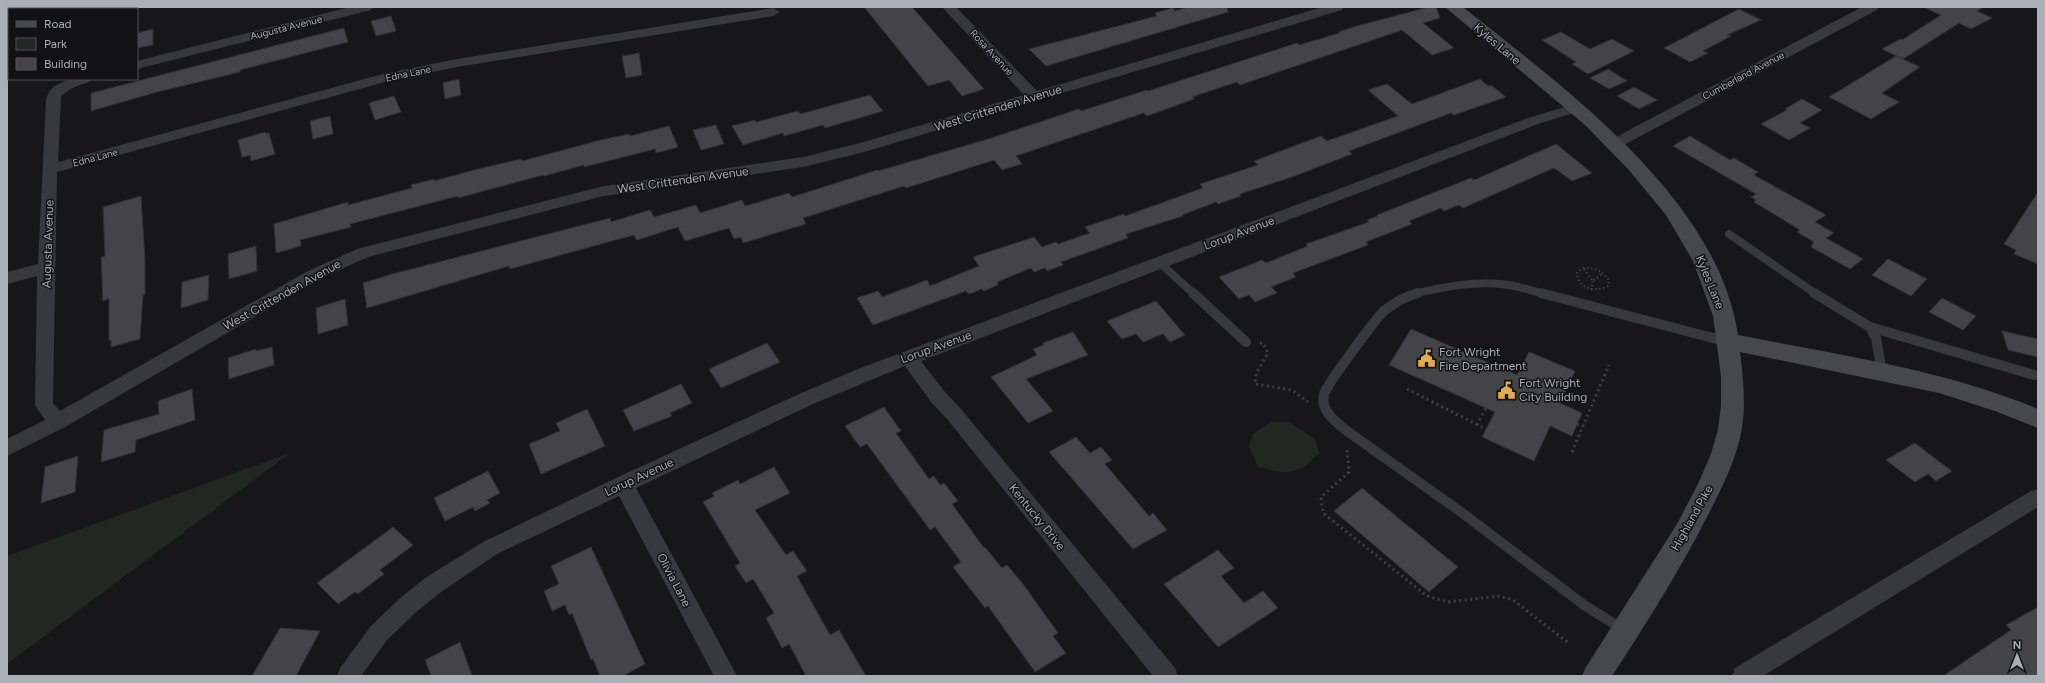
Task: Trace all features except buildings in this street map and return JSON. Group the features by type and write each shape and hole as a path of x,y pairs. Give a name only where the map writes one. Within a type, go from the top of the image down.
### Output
{"main road":[{"name":"Kyles Lane","path":"1453,7 1575,108 1615,144 1663,196 1687,233 1713,282 1730,342"},
{"path":"1730,342 1882,372 1976,394 2038,419"},
{"name":"Highland Pike","path":"1596,676 1626,632 1698,510 1718,470 1729,434 1732,410 1730,342"}],"street":[{"name":"Augusta Avenue","path":"138,65 366,7"},
{"name":"Rosa Avenue","path":"949,7 1034,97"},
{"name":"West Crittenden Avenue","path":"7,448 58,422 314,275 363,253 628,186 744,172 803,162 864,147 1337,7"},
{"name":"Cumberland Avenue","path":"1615,144 1872,7"},
{"name":"Edna Lane","path":"51,169 383,78 457,63 773,12"},
{"name":"Augusta Avenue","path":"58,422 44,405 46,268 54,96 64,87 82,80"},
{"name":"Lorup Avenue","path":"348,676 379,633 407,606 433,585 490,548 806,399 908,357 1536,120 1575,108"},
{"path":"7,278 46,268"},
{"name":"Kentucky Drive","path":"908,357 938,397 954,414 1167,676"},
{"name":"Olivia Lane","path":"623,484 726,676"},
{"path":"1743,676 2038,497"}],"lane":[{"path":"1729,234 1807,289 1870,327 2034,375"},
{"path":"1160,263 1246,342"},
{"path":"1626,632 1584,605 1461,512 1347,432 1332,419 1326,410 1324,395 1331,381 1384,310 1410,296 1452,285 1486,283 1510,285 1730,342"},
{"path":"1870,327 1876,338 1882,372"}],"path":[{"path":"1583,268 1592,281 1603,273"},
{"path":"1583,268 1594,269 1603,273 1609,280 1608,286 1601,290 1591,289 1578,280 1577,273 1583,268"},
{"path":"1246,342 1263,344 1268,353 1256,374 1255,384 1292,390 1332,419 1347,444 1349,472 1321,497 1323,513 1427,596 1448,602 1499,596 1513,600 1570,644"},
{"path":"1572,452 1609,365"},
{"path":"1407,389 1486,430"},
{"path":"1477,425 1486,408"},
{"path":"1577,424 1583,426"}],"green space":[{"path":"1271,422 1289,422 1315,439 1319,453 1304,466 1292,472 1258,467 1249,446 1253,434"},
{"path":"290,453 7,664 7,556"}],"place":[{"name":"Fort Wright Fire Department","path":"1426,359"},
{"name":"Fort Wright City Building","path":"1506,390"}]}
